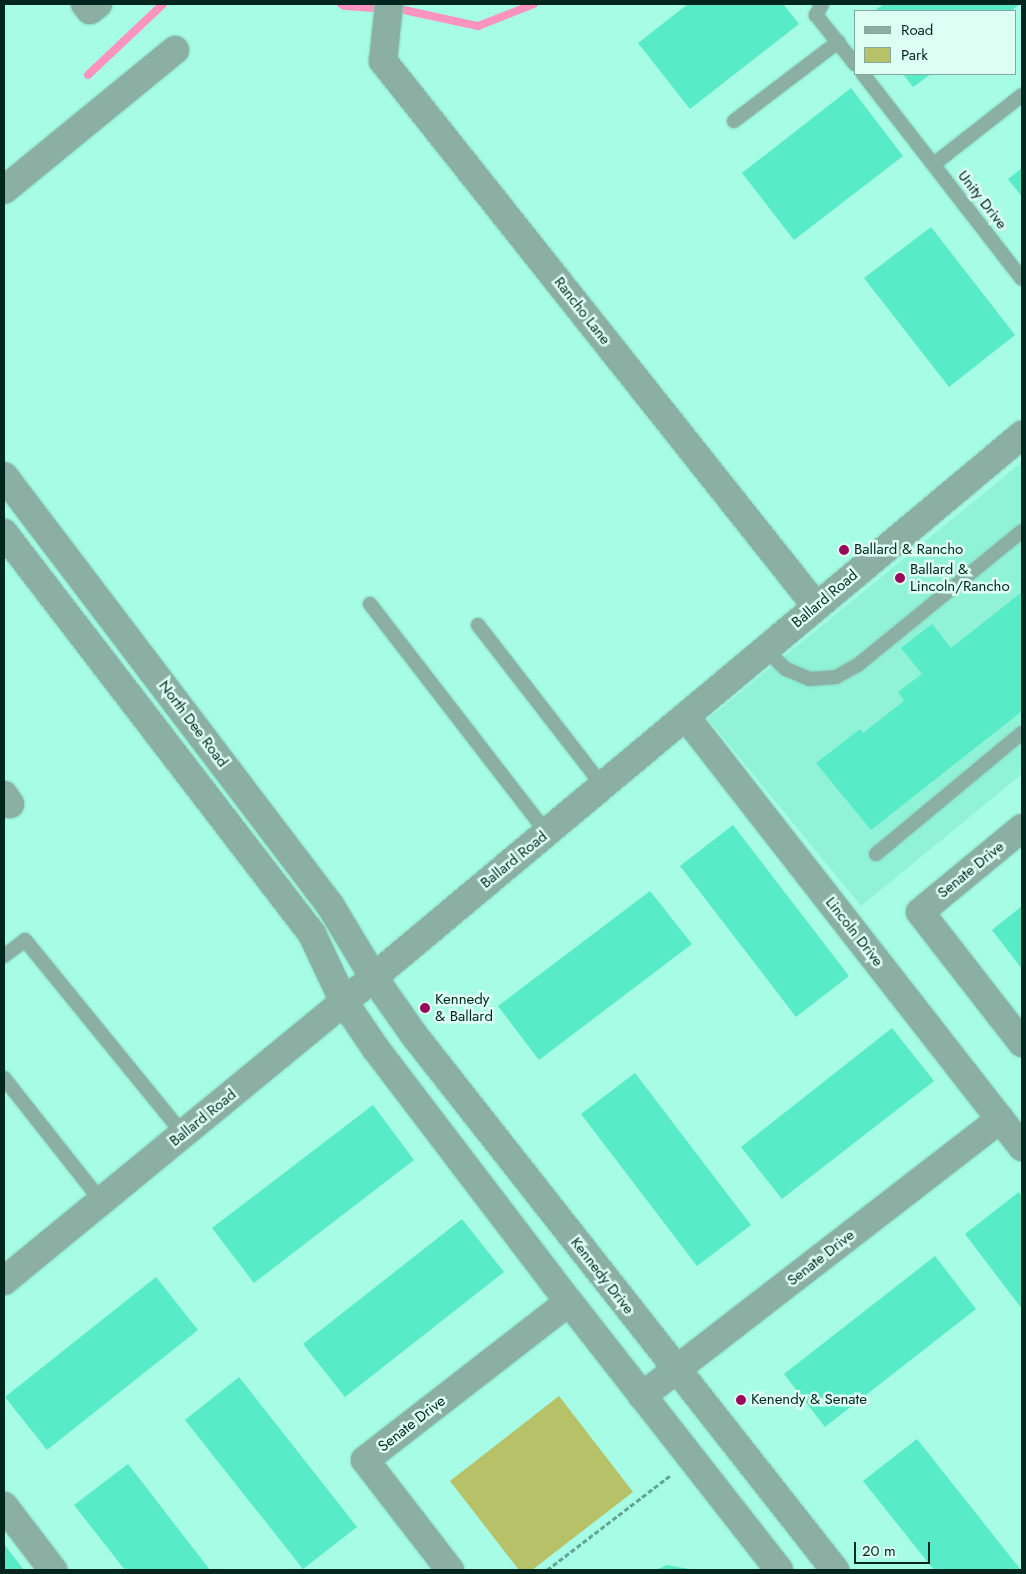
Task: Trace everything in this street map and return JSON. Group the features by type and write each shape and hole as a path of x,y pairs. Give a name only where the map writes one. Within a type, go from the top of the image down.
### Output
{"street":[{"path":"85,4 90,10 98,4"},
{"name":"Rancho Lane","path":"388,12 383,60 816,606"},
{"path":"4,190 175,50"},
{"name":"Ballard Road","path":"4,1281 374,978 816,606 1019,444"},
{"name":"North Dee Road","path":"4,476 330,905 374,978"},
{"path":"4,533 312,934 344,1002 376,1049 569,1302 779,1570"},
{"name":"Lincoln Drive","path":"686,717 1022,1147"},
{"name":"Senate Drive","path":"1022,828 920,912 1022,1043"},
{"name":"Kennedy Drive","path":"374,978 414,1035 835,1570"},
{"name":"Senate Drive","path":"642,1396 1000,1119"},
{"name":"Senate Drive","path":"450,1570 365,1460 569,1302"},
{"path":"4,1506 53,1570"}],"lane":[{"path":"822,4 816,15 854,63"},
{"path":"734,121 838,42"},
{"name":"Unity Drive","path":"864,75 1022,279"},
{"path":"934,164 1022,96"},
{"path":"765,649 786,669 809,679 836,677 859,664 1022,531"},
{"path":"370,604 547,833"},
{"path":"478,626 603,786"},
{"path":"876,854 1022,733"},
{"path":"4,956 25,940 184,1134"},
{"path":"4,1078 102,1201"}],"path":[{"path":"547,1570 691,1459"}],"shaded area":[{"path":"1022,462 1022,774 861,906 708,719"}],"green space":[{"path":"559,1396 633,1492 532,1570 519,1570 450,1481"}],"building":[{"path":"688,4 783,4 799,24 690,109 638,43"},
{"path":"884,4 1020,4 1012,10 875,10"},
{"path":"904,75 930,75 913,87"},
{"path":"851,88 903,156 794,240 742,173"},
{"path":"1022,168 1022,197 1008,179"},
{"path":"931,227 1015,335 949,387 864,278"},
{"path":"1022,592 1022,711 871,830 816,763 860,729 863,733 904,701 898,692 922,674 901,648 932,624 951,648"},
{"path":"733,825 849,976 796,1017 680,866"},
{"path":"650,891 692,944 539,1060 498,1006"},
{"path":"1022,906 1022,969 992,930"},
{"path":"892,1028 934,1081 782,1199 741,1147"},
{"path":"635,1073 751,1225 697,1266 581,1114"},
{"path":"373,1105 414,1160 254,1283 212,1228"},
{"path":"1019,1192 1022,1197 1022,1309 965,1234"},
{"path":"462,1219 504,1272 345,1397 303,1344"},
{"path":"935,1256 976,1309 825,1427 784,1374"},
{"path":"156,1277 198,1330 47,1450 5,1397"},
{"path":"239,1377 357,1527 303,1569 185,1420"},
{"path":"917,1439 1021,1570 934,1570 863,1481"},
{"path":"128,1464 210,1570 125,1570 74,1505"},
{"path":"4,1544 24,1570 4,1570"},
{"path":"667,1565 689,1569 689,1570 656,1570"}],"waterway":[{"path":"88,75 163,4"},
{"path":"341,4 345,6 404,10 478,26 534,4"}],"place":[{"name":"Ballard & Rancho","path":"844,550"},
{"name":"Ballard & Lincoln/Rancho","path":"900,578"},
{"name":"Kennedy & Ballard","path":"425,1008"},
{"name":"Kenendy & Senate","path":"741,1400"}]}
